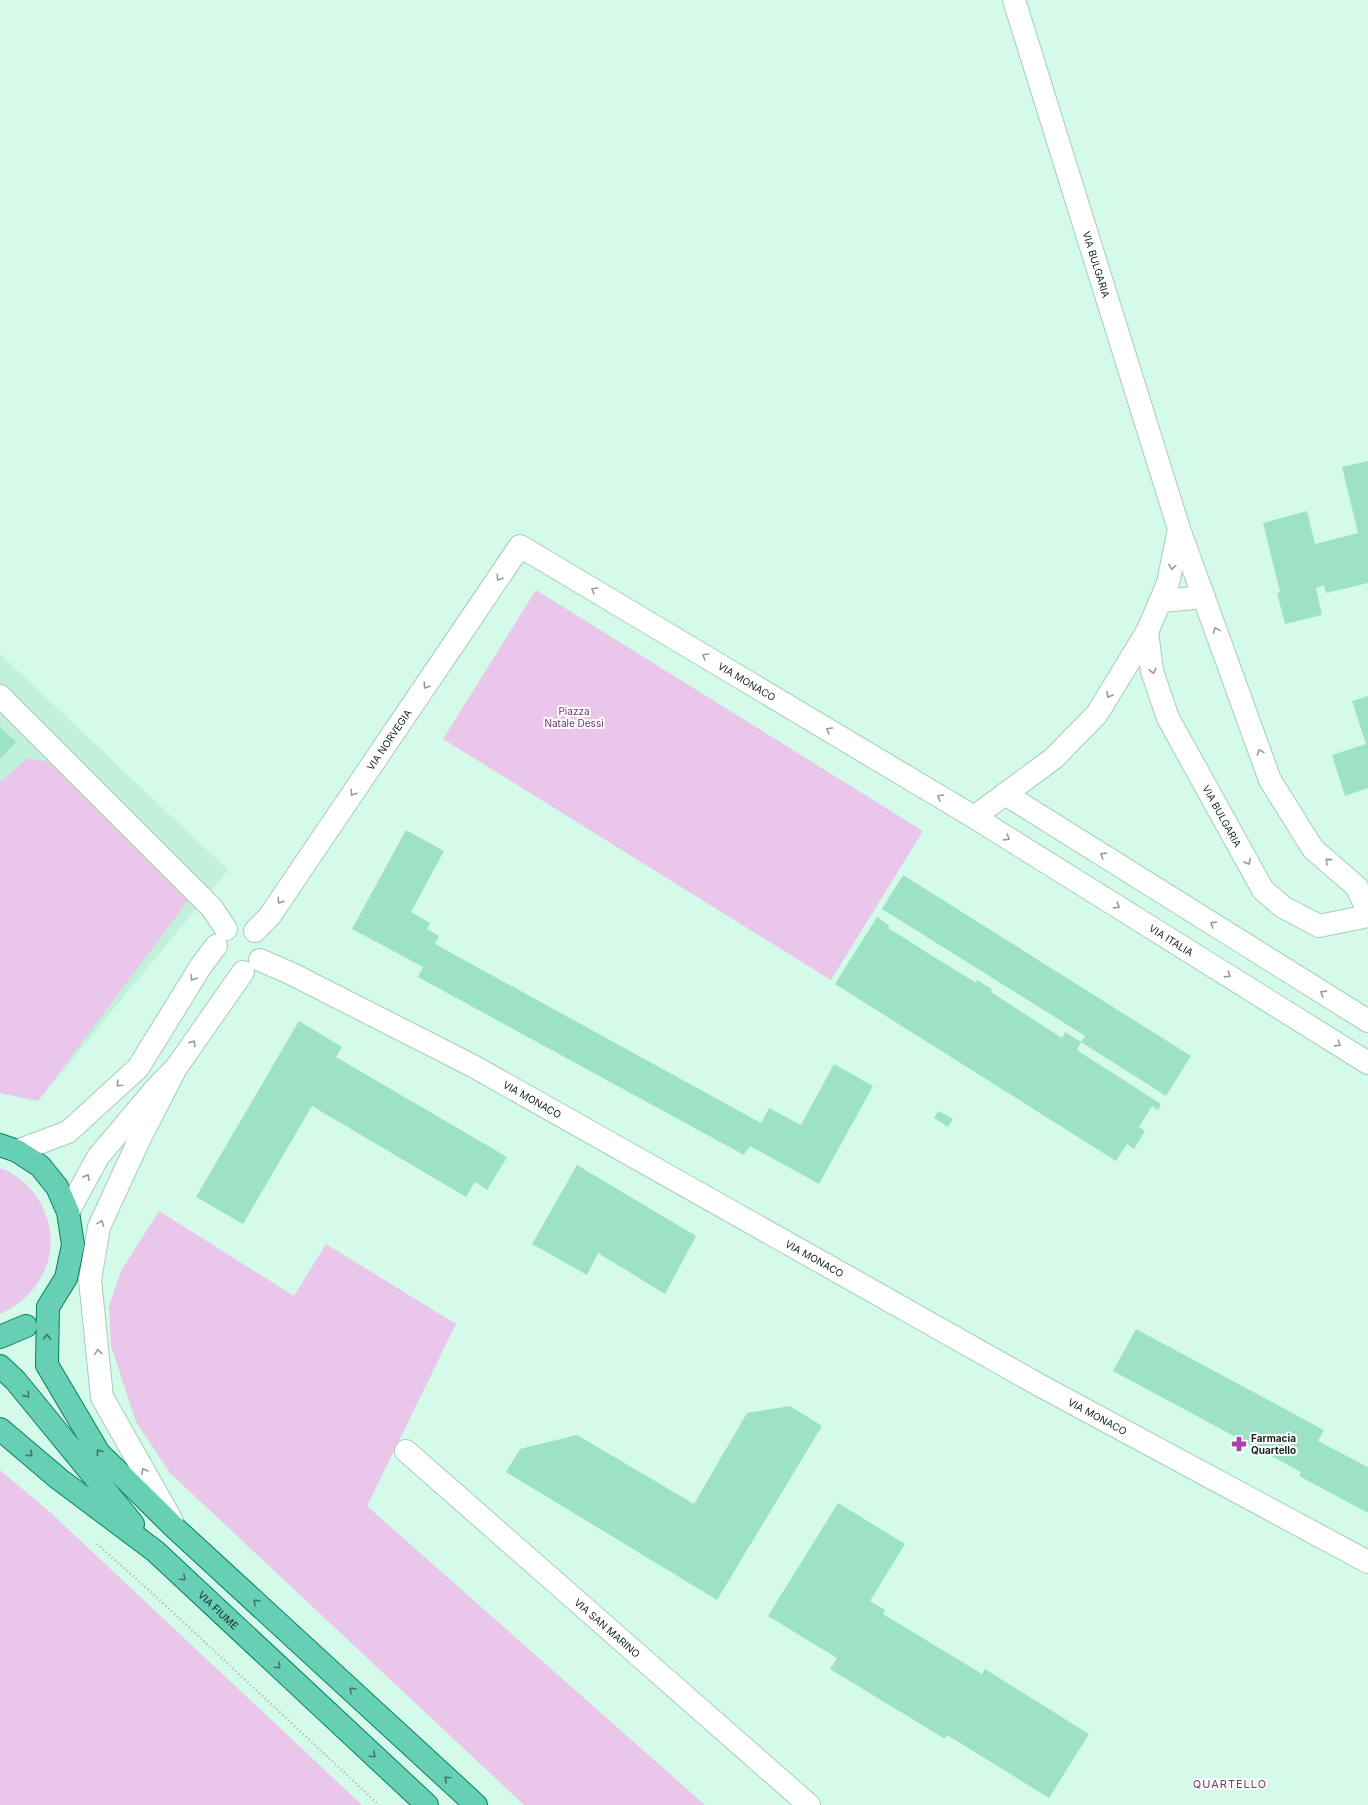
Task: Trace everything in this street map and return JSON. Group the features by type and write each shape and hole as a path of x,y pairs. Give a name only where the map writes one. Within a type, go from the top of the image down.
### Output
{"main road":[{"path":"9,1148 40,1166 57,1187 68,1212 73,1245 66,1278 48,1307 47,1365 99,1453 176,1529 476,1805"},
{"path":"0,1338 26,1326"},
{"path":"0,1366 15,1380 155,1551"},
{"name":"VIA FIUME","path":"0,1429 59,1479 155,1551 426,1805"}],"street":[{"name":"VIA BULGARIA","path":"1014,0 1179,529 1270,780 1313,849 1357,887 1368,912"},
{"name":"VIA BULGARIA","path":"974,817 1054,758 1097,714 1147,632 1161,601 1168,583 1179,529"},
{"name":"VIA MONACO","path":"520,546 974,817"},
{"name":"VIA NORVEGIA","path":"255,931 269,917 520,546"},
{"path":"1161,601 1204,597"},
{"name":"VIA BULGARIA","path":"1147,632 1152,671 1168,718 1264,890 1283,908 1319,926 1368,916"},
{"path":"0,696 212,908 221,938 217,957 223,965 232,971 251,966"},
{"path":"1005,794 1368,1021"},
{"name":"VIA ITALIA","path":"974,817 1368,1063"},
{"path":"9,1148 68,1132 138,1068 200,966 221,938 236,925 246,926 255,931 261,940 263,950 176,1068 157,1087 98,1157 68,1212"},
{"name":"VIA MONACO","path":"251,966 292,974 473,1066 1042,1386 1368,1562"},
{"path":"176,1068 140,1138 99,1227 90,1280 102,1397 176,1529"},
{"path":"26,1326 48,1307"},
{"name":"VIA SAN MARINO","path":"406,1450 809,1805"}],"path":[{"path":"93,1541 163,1603 379,1805"}],"shaded area":[{"path":"0,654 228,870 38,1101 0,1093"}],"green space":[{"name":"Piazza Natale Dessì","path":"536,590 923,831 831,980 443,739"},
{"path":"28,758 51,762 189,899 38,1101 0,1093 0,782"},
{"path":"0,1168 10,1172 27,1185 34,1193 44,1210 50,1227 51,1245 48,1262 41,1278 31,1292 17,1304 0,1314"},
{"path":"159,1211 294,1296 326,1244 456,1324 367,1506 705,1805 524,1805 170,1473 136,1422 111,1346 109,1306 121,1271"},
{"path":"0,1470 52,1514 362,1805 0,1805"}],"building":[{"path":"1368,461 1368,583 1326,593 1324,585 1316,588 1322,615 1285,624 1277,593 1280,592 1263,523 1307,511 1315,544 1358,533 1342,467"},
{"path":"1368,696 1368,788 1345,796 1332,755 1366,744 1352,701"},
{"path":"0,727 16,742 0,759"},
{"path":"406,830 444,851 411,912 430,923 427,929 439,936 435,944 761,1123 769,1108 801,1125 834,1064 873,1086 819,1184 750,1146 744,1155 418,977 423,967 352,929"},
{"path":"903,875 1191,1056 1166,1096 1081,1042 1085,1036 882,909"},
{"path":"877,917 890,926 888,928 976,983 977,980 992,989 991,992 1062,1038 1065,1032 1081,1042 1077,1050 1161,1104 1158,1110 1152,1106 1139,1127 1145,1131 1134,1149 1127,1144 1116,1161 835,984"},
{"path":"299,1021 342,1047 336,1057 507,1157 487,1190 475,1182 466,1197 312,1106 243,1224 196,1197"},
{"path":"938,1111 953,1119 948,1127 934,1118"},
{"path":"577,1165 696,1236 665,1294 598,1253 587,1275 532,1244"},
{"path":"1136,1329 1324,1430 1318,1441 1368,1467 1368,1513 1299,1476 1301,1472 1113,1371"},
{"path":"790,1406 822,1426 717,1600 506,1472 520,1449 577,1435 694,1504 747,1413"},
{"path":"838,1503 905,1544 870,1601 885,1610 883,1614 982,1674 985,1669 1089,1734 1049,1798 947,1735 945,1739 830,1669 837,1658 768,1616"}],"place":[{"name":"Farmacia Quartello","path":"1239,1444"}],"district":[{"name":"QUARTELLO","path":"1230,1784"}]}
